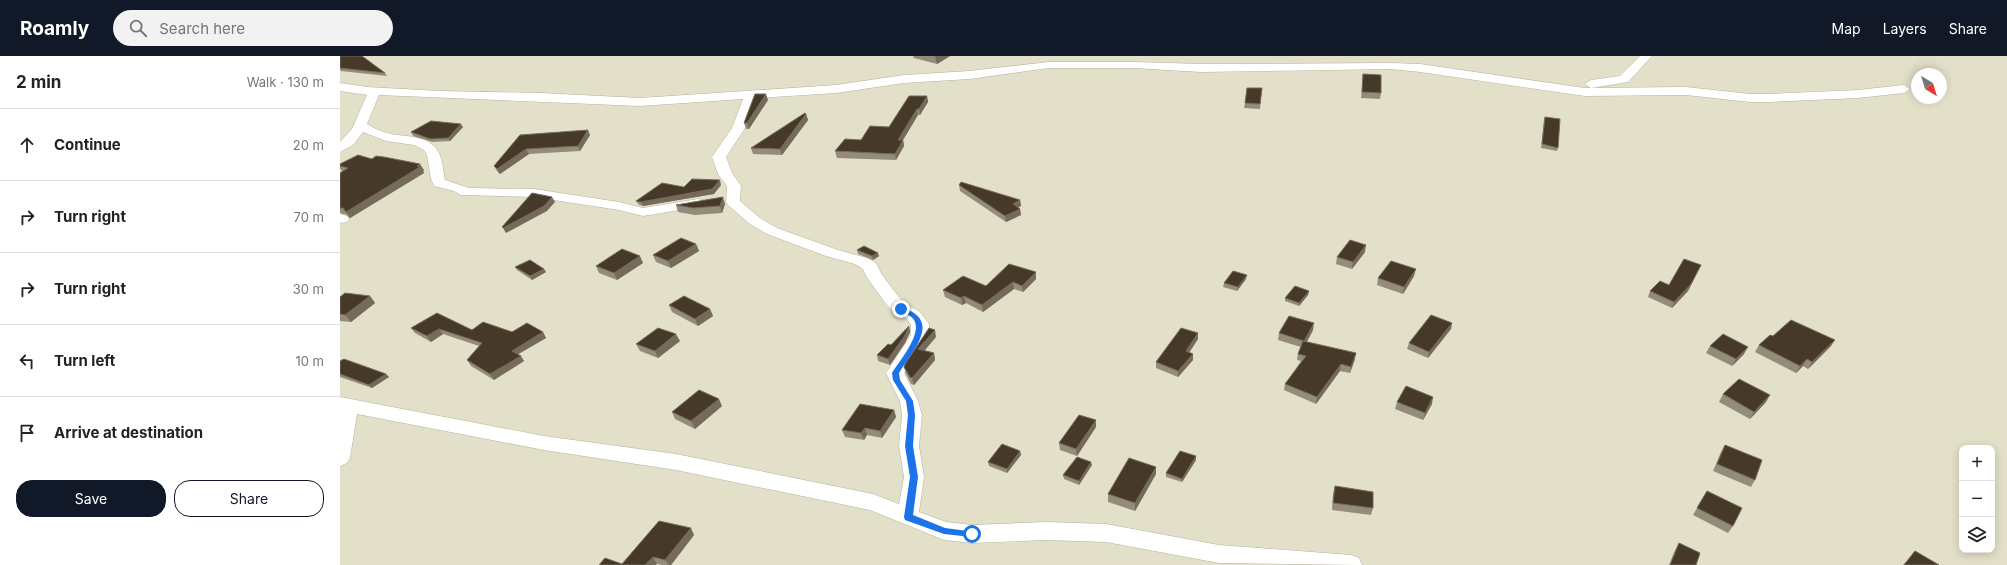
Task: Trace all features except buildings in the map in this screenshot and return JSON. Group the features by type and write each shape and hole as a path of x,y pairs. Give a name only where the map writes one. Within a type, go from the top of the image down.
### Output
{"street":[{"path":"1541,87 1549,85 1601,84 1624,79 1646,56"},
{"path":"340,87 440,95 549,97 640,102 851,87 904,79 970,75 1049,65 1133,65 1201,68 1391,66 1420,68 1541,87 1608,94 1686,91 1756,98 1830,96 1904,89"},
{"path":"340,148 348,143 363,122 367,104 375,91"},
{"path":"722,198 734,186 725,174 719,157 735,136 748,111 750,95"},
{"path":"360,126 378,135 413,141 424,145 433,153 439,183 460,188 466,192 534,193 619,206 643,212 722,198 733,202 755,221 772,231 832,253 861,261 870,266 874,276 892,300 901,309 913,314 920,324 920,335 895,373 896,380 910,401 912,415 909,446 914,477 908,517"},
{"path":"340,458 344,404 544,443 676,462 873,502 944,531 972,534 1046,531 1106,532 1219,554 1351,565"}],"route":[{"path":"901,309 913,314 920,324 920,335 895,373 896,380 910,401 912,415 909,446 914,477 908,517 944,531 972,534"}]}
